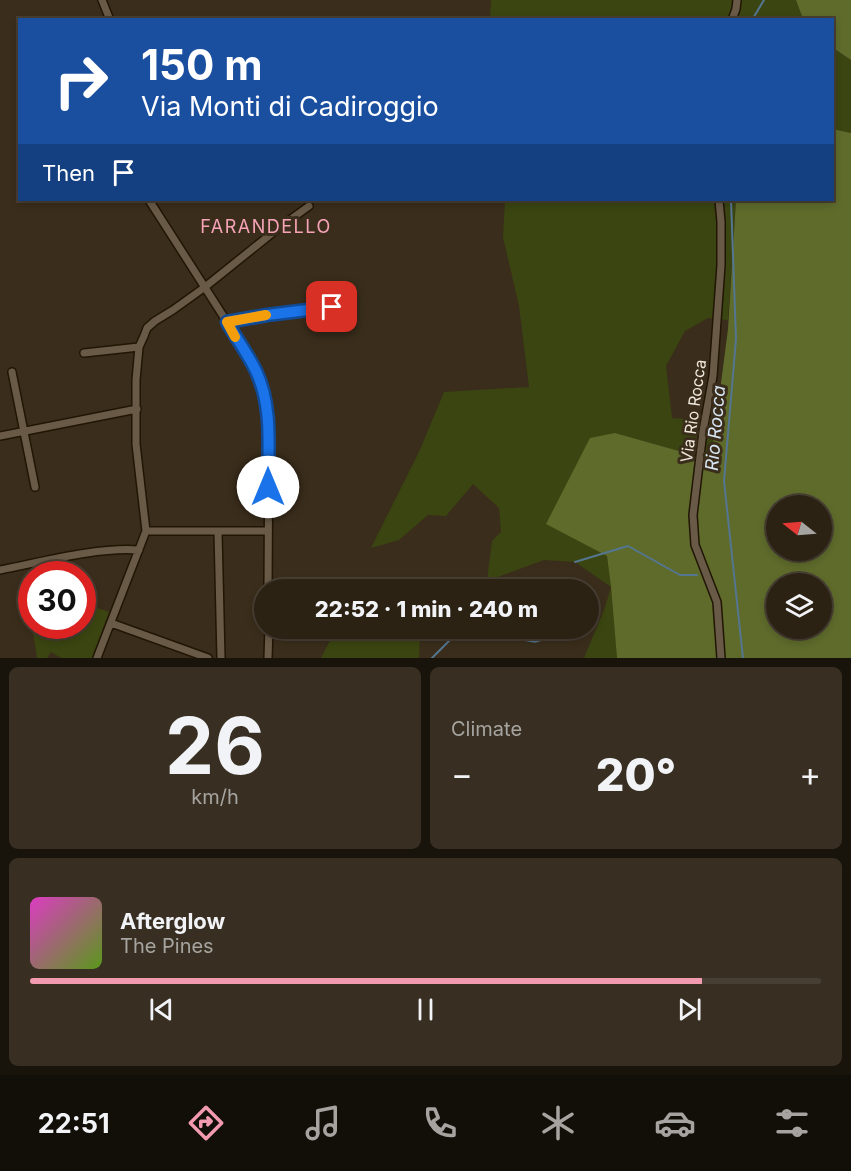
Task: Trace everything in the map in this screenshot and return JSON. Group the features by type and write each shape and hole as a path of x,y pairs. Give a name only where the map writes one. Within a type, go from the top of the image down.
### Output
{"street":[{"path":"102,0 109,18"},
{"path":"732,18 737,0"},
{"path":"150,201 256,372 266,402 268,579"},
{"name":"Via Rio Rocca","path":"719,201 721,265 713,376 703,431 693,515 695,546 717,602 721,658"},
{"path":"97,658 146,531 137,452 136,380 139,346 147,328 205,287 309,206"},
{"path":"227,322 332,307"},
{"path":"84,353 139,346"},
{"path":"12,372 35,488"},
{"path":"0,436 137,410"},
{"path":"146,531 268,531"},
{"path":"218,532 221,658"},
{"path":"0,570 87,553 124,549 139,550"},
{"path":"111,623 208,658"},
{"path":"268,658 269,639"}],"green space":[{"path":"491,0 796,0 803,18 490,18"},
{"path":"796,0 851,0 851,60 834,49 834,18 803,18"},
{"path":"834,49 851,60 851,133 834,129"},
{"path":"834,129 851,133 851,658 617,658 607,556 546,524 590,438 615,433 711,460 728,329 736,201 834,201"},
{"path":"505,201 736,201 728,320 708,318 685,331 666,366 672,418 716,421 711,460 615,433 547,524 607,556 611,587 575,562 544,560 487,579 492,541 501,532 499,508 473,484 446,516 428,515 399,540 371,548 419,452 444,392 529,387 519,306 503,237"},
{"path":"611,587 617,658 584,658 592,639 599,639 599,622"},
{"path":"96,608 109,612 92,658 61,658 51,652 47,658 37,658 34,639 96,639"},
{"path":"331,639 420,639 419,658 321,658"}],"water":[{"path":"518,639 546,639 535,642"}],"waterway":[{"name":"Rio Rocca","path":"753,18 764,0"},
{"name":"Rio Rocca","path":"731,201 736,339 724,481 743,658"},
{"path":"575,562 628,546 680,575 697,575"},
{"path":"432,658 451,639"}],"slow traffic":[{"path":"235,337 227,322 266,315"}],"district":[{"name":"FARANDELLO","path":"266,226"}],"route":[{"path":"268,487 266,402 256,372 227,322 332,307"}]}
